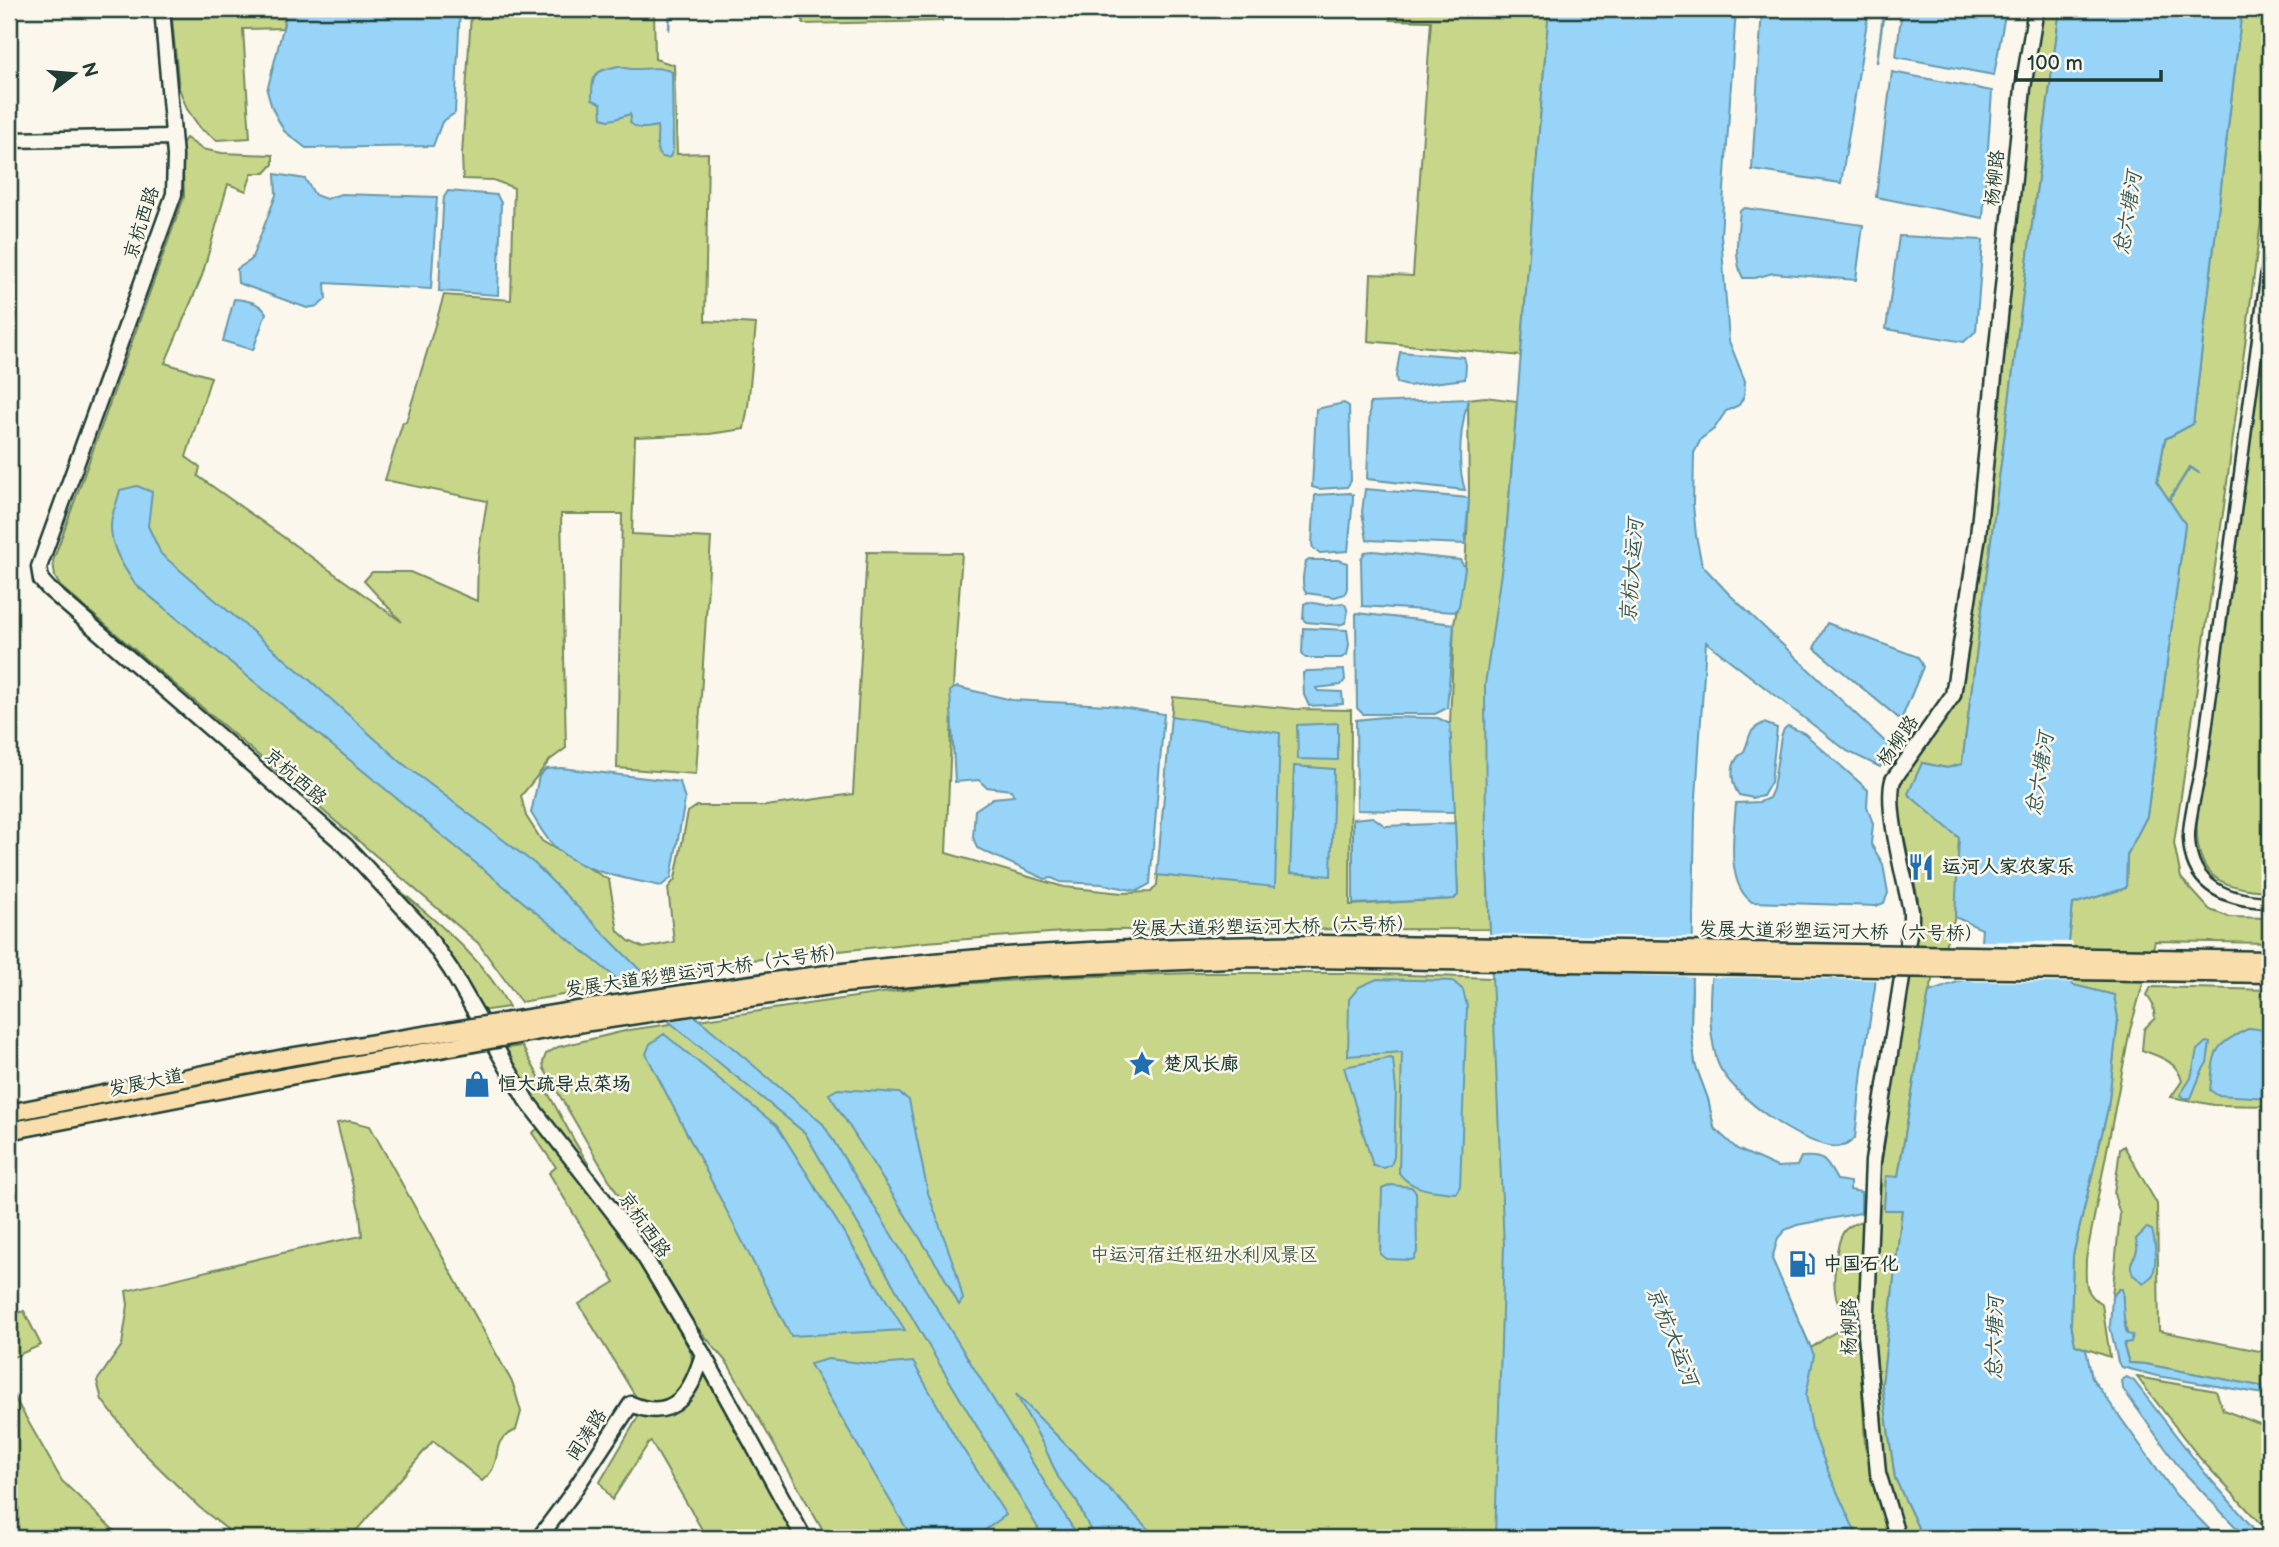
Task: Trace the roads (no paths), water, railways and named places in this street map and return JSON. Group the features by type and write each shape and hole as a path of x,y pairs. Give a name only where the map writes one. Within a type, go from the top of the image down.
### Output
{"main road":[{"name":"发展大道彩塑运河大桥（六号桥）","path":"284,1058 612,1006 877,968 1007,955 1178,946 1349,945 2270,960"},
{"name":"发展大道彩塑运河大桥（六号桥）","path":"290,1076 590,1022 843,984 1009,969 1105,964 1253,958 2270,975"},
{"name":"发展大道","path":"9,1113 284,1058"},
{"name":"发展大道","path":"9,1131 290,1076"}],"street":[{"name":"京杭西路","path":"162,9 176,177 174,194 39,567 41,580 346,846 422,928 452,970 526,1100 624,1226 702,1354 804,1538"},
{"name":"杨柳路","path":"1898,1538 1878,1473 1866,1335 1873,1161 1911,920 1892,814 1891,788 1893,780 1953,695 1978,536 2023,88 2036,9"},
{"path":"9,140 173,137"},
{"path":"2270,248 2201,768 2188,837 2194,862 2213,888 2235,898 2270,902"},
{"name":"闻涛路","path":"540,1538 631,1404 646,1410 675,1404 689,1391 696,1378 702,1354"}],"water":[{"path":"285,9 460,9 455,113 442,122 433,146 306,148 284,131 267,91 285,20"},
{"name":"京杭大运河","path":"1549,9 1736,9 1721,235 1729,341 1745,381 1744,396 1739,405 1726,411 1714,429 1701,439 1694,453 1693,504 1702,565 1729,594 1895,751 1880,767 1847,751 1706,642 1695,813 1691,1028 1695,1064 1708,1099 1714,1128 1737,1149 1777,1167 1797,1166 1801,1157 1820,1158 1827,1163 1837,1180 1850,1182 1850,1190 1861,1192 1861,1213 1797,1225 1785,1230 1778,1238 1772,1259 1814,1355 1806,1395 1812,1429 1858,1538 1495,1538 1504,1246 1486,841 1485,685 1506,537"},
{"path":"1762,9 1869,9 1841,183 1752,170"},
{"path":"1902,9 2006,9 1994,75 1896,57"},
{"name":"总六塘河","path":"2060,9 2242,9 2193,424 2165,439 2157,482 2185,524 2147,816 2127,855 2126,888 2073,904 2066,970 2073,985 2114,995 2118,1019 2108,1108 2073,1255 2071,1324 2075,1345 2086,1349 2092,1378 2176,1495 2218,1538 1923,1538 1895,1478 1882,1385 1902,1210 1884,1210 1886,1176 1898,1177 1929,992 1978,975 1982,929 1955,917 1959,838 1908,794 1922,763 1947,768 1962,764"},
{"path":"619,66 632,69 659,68 672,72 673,150 670,157 664,158 658,152 657,126 636,127 630,122 630,114 608,120 602,118 601,104 592,99 594,79 599,72"},
{"path":"1892,72 1992,91 1983,218 1876,197"},
{"path":"275,174 305,179 315,195 326,199 341,194 437,197 431,289 325,283 326,299 318,306 307,308 238,283 237,269 251,260 276,195"},
{"path":"448,191 497,195 501,203 498,295 439,291 443,208 444,197"},
{"path":"1745,208 1863,225 1856,280 1773,273 1743,278 1738,263 1737,245 1740,211"},
{"path":"1899,236 1983,240 1976,331 1964,342 1886,329"},
{"path":"234,299 256,304 266,313 253,350 223,341"},
{"path":"1400,352 1464,357 1465,379 1408,386 1397,383"},
{"path":"1468,399 1460,444 1465,490 1367,479 1370,403"},
{"path":"1344,403 1349,406 1351,481 1347,487 1312,487 1316,409"},
{"path":"137,486 152,492 148,526 161,554 313,683 402,763 535,864 637,967 823,1124 1079,1538 1044,1538 805,1133 135,584 117,553 111,526 120,490"},
{"path":"1365,489 1469,498 1465,544 1367,540 1362,512"},
{"path":"1350,493 1353,499 1348,551 1320,553 1312,544 1315,495"},
{"path":"1365,552 1460,560 1465,568 1459,606 1455,612 1362,606 1361,559"},
{"path":"1309,560 1339,560 1347,563 1345,594 1335,597 1306,593 1303,573"},
{"path":"1308,602 1324,605 1343,603 1347,612 1345,623 1339,625 1306,622 1303,619 1304,604"},
{"path":"1356,613 1454,624 1447,708 1435,714 1363,714 1357,708"},
{"path":"1827,623 1918,657 1923,667 1901,720 1814,648"},
{"path":"1303,628 1347,630 1347,655 1341,658 1306,658 1302,655"},
{"path":"1344,670 1345,680 1341,685 1316,688 1318,691 1342,692 1343,704 1309,706 1304,695 1303,673"},
{"path":"957,687 1012,700 1109,705 1164,714 1150,884 1137,891 1102,884 1045,879 977,848 973,837 975,810 993,798 1014,796 1011,790 986,787 979,780 955,782 950,691"},
{"path":"1171,716 1280,733 1275,887 1157,875"},
{"path":"1383,717 1438,718 1450,724 1455,812 1357,810 1356,720"},
{"path":"1338,723 1338,760 1298,759 1297,725"},
{"path":"1764,723 1777,728 1771,782 1763,796 1753,798 1739,795 1733,781 1733,766 1743,753 1752,731"},
{"path":"1788,726 1804,733 1868,790 1867,806 1873,824 1871,844 1883,864 1888,893 1884,903 1876,906 1752,902 1743,893 1738,883 1733,856 1736,803 1760,802 1769,798 1773,789 1781,737"},
{"path":"1294,766 1334,769 1331,876 1290,873"},
{"path":"561,768 680,782 685,800 671,878 661,886 606,874 579,864 553,845 531,813 539,776 546,769"},
{"path":"1373,817 1385,826 1455,823 1458,895 1454,899 1353,904 1353,819"},
{"path":"1715,943 1877,944 1875,987 1855,1138 1846,1145 1831,1146 1793,1132 1754,1105 1724,1074 1717,1061 1711,1032"},
{"path":"1377,979 1453,981 1463,990 1467,1006 1460,1186 1456,1193 1417,1187 1399,1173 1402,1052 1348,1056 1349,999 1359,987"},
{"path":"2250,1028 2270,1031 2270,1098 2217,1095 2210,1090 2217,1051 2228,1040"},
{"path":"664,1034 777,1126 905,1330 791,1336 646,1054 650,1044"},
{"path":"2206,1042 2210,1043 2207,1063 2191,1098 2184,1098 2180,1095 2191,1078 2197,1050"},
{"path":"1393,1059 1396,1091 1394,1157 1391,1165 1384,1168 1373,1166 1344,1067"},
{"path":"838,1089 899,1093 909,1100 928,1193 956,1271 963,1299 959,1305 942,1273 829,1094"},
{"path":"1391,1185 1411,1187 1416,1192 1417,1252 1411,1260 1386,1259 1380,1254 1382,1189"},
{"path":"2147,1228 2152,1230 2155,1258 2153,1275 2144,1283 2133,1275 2131,1266 2137,1250 2136,1239"},
{"path":"2122,1289 2127,1334 2133,1335 2131,1342 2125,1343 2124,1347 2129,1363 2270,1388 2270,1395 2157,1376 2122,1367 2118,1362 2110,1326 2112,1297"},
{"path":"828,1359 878,1365 913,1362 957,1440 1006,1515 974,1538 912,1538 810,1364"},
{"path":"2127,1377 2134,1381 2205,1473 2262,1538 2246,1538 2179,1467 2123,1389 2122,1380"},
{"path":"1016,1394 1157,1538 1094,1538 1077,1502 1058,1477"},
{"path":"9,1524 26,1534 42,1530 45,1538 9,1538"}],"waterway":[{"path":"669,30 670,9"},
{"path":"1877,62 1884,9"},
{"path":"2169,500 2190,467 2199,473"}],"place":[{"name":"运河人家农家乐","path":"1921,867"},
{"name":"楚风长廊","path":"1142,1064"},
{"name":"恒大疏导点菜场","path":"477,1084"},
{"name":"中国石化","path":"1802,1264"}],"park label":[{"name":"中运河宿迁枢纽水利风景区","path":"1204,1255"}]}
